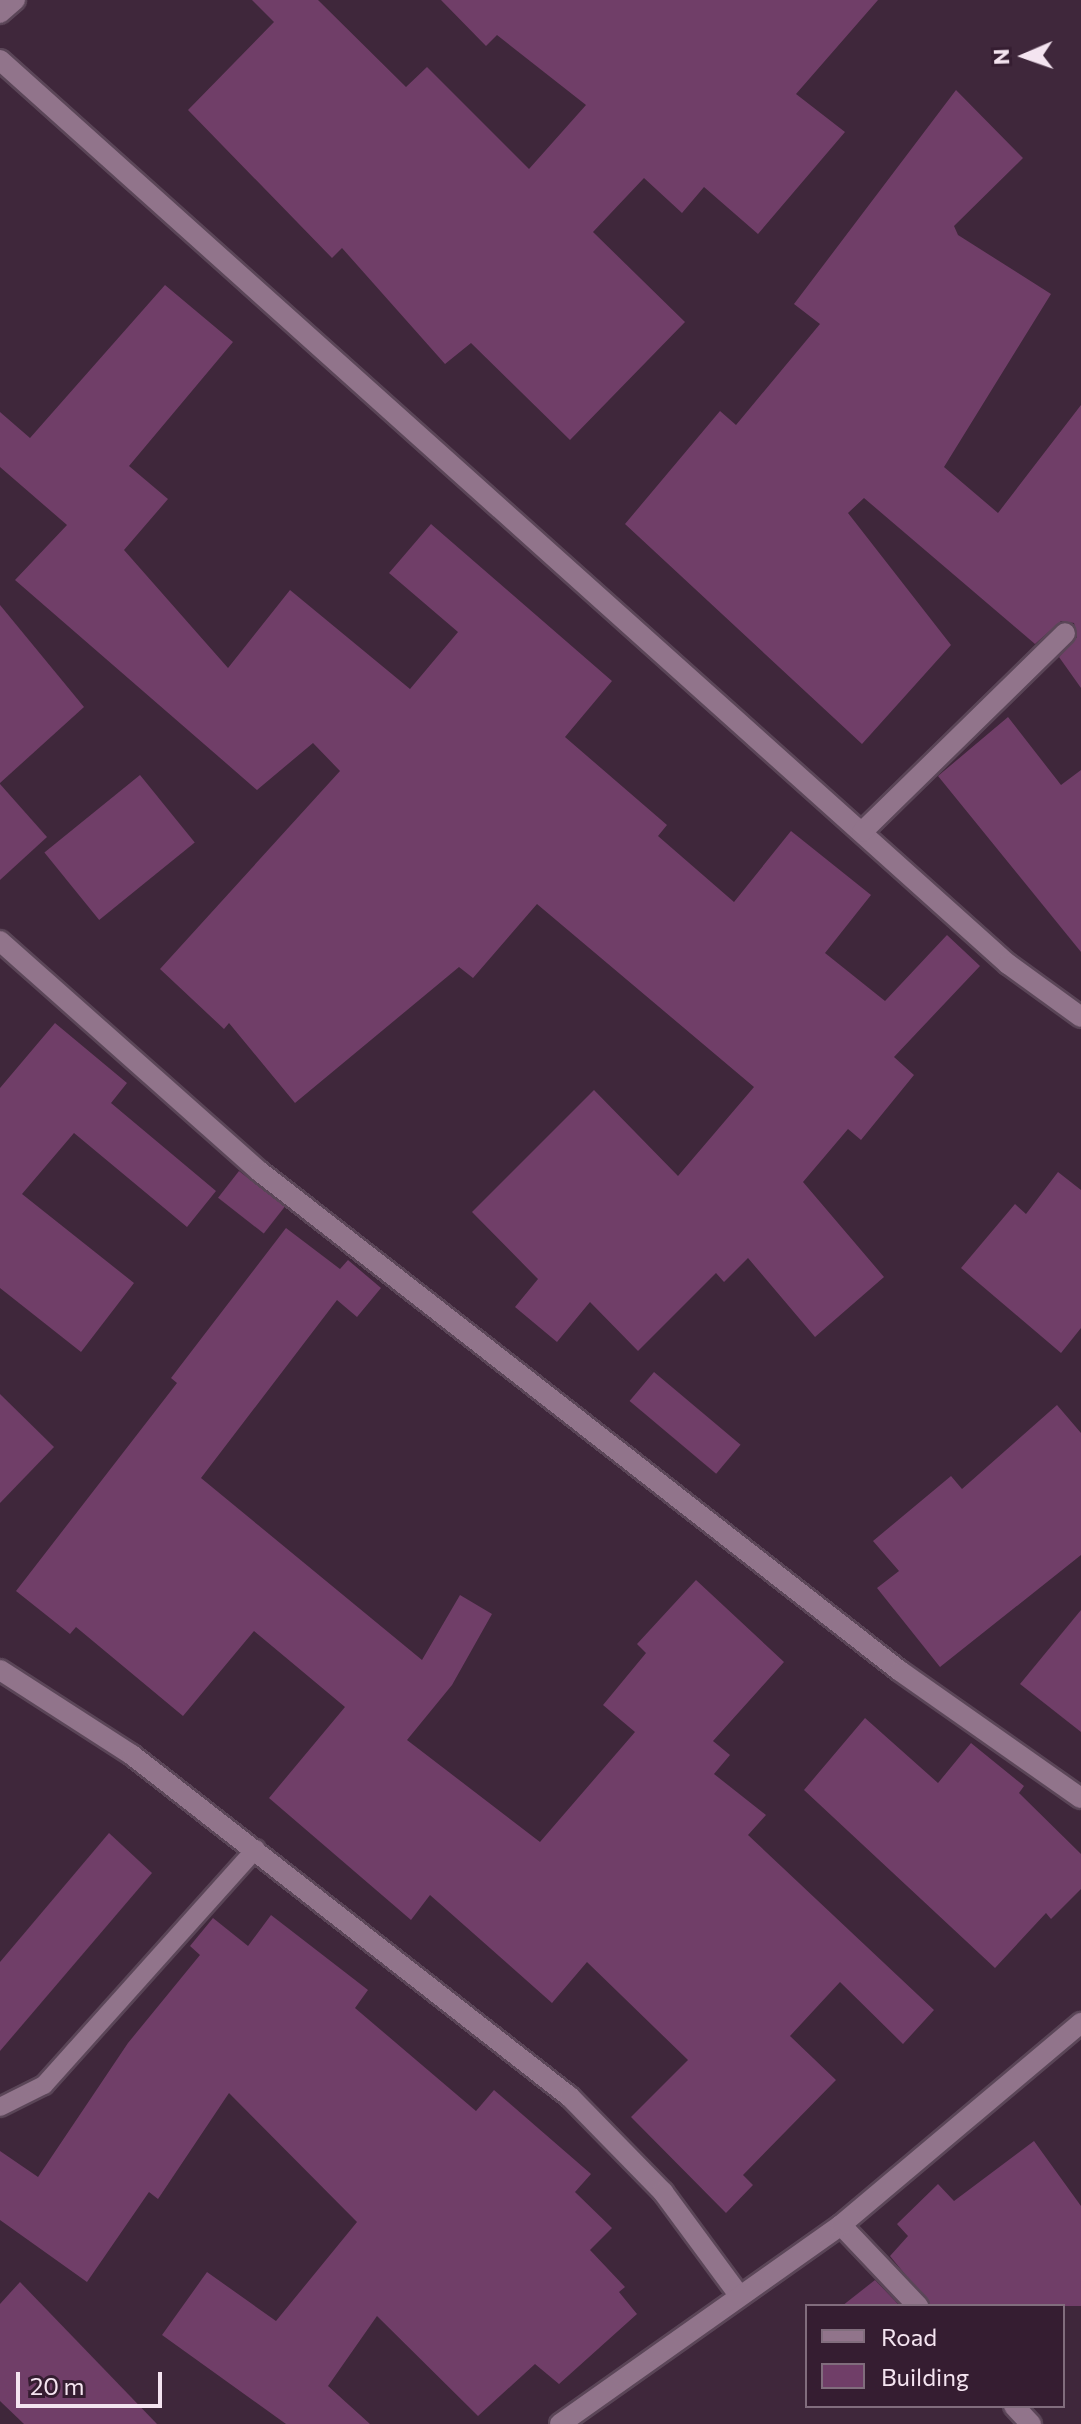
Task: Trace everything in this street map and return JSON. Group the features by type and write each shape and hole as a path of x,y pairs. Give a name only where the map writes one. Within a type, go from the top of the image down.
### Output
{"street":[{"path":"0,13 15,0"},
{"path":"0,60 1008,964 1081,1017"},
{"path":"862,832 1065,633"},
{"path":"0,941 259,1171 900,1671 1081,1798"},
{"path":"0,1670 132,1755 570,2097 663,2192 739,2295"},
{"path":"560,2424 841,2225 1081,2023"},
{"path":"841,2225 916,2304"},
{"path":"1016,2408 1031,2424"}],"lane":[{"path":"0,2107 44,2085 256,1849"}],"building":[{"path":"252,0 318,0 406,87 427,67 529,169 586,105 497,35 486,46 441,0 878,0 796,94 845,132 758,234 704,187 682,213 644,178 593,232 685,322 570,440 471,343 445,364 342,248 332,258 188,110 274,22"},
{"path":"956,90 1023,158 954,226 958,235 1051,294 944,467 998,513 1081,405 1081,688 1059,657 1077,637 1074,623 1061,621 1035,644 864,498 848,513 951,645 862,744 625,524 720,411 736,425 820,324 794,304"},
{"path":"165,285 233,342 129,466 168,499 124,550 228,668 290,590 410,689 458,632 389,573 431,524 612,681 565,737 667,825 658,836 734,902 791,831 871,895 825,953 885,1001 947,935 980,966 894,1057 914,1075 861,1140 848,1129 803,1182 884,1277 815,1337 748,1258 724,1282 716,1273 638,1351 590,1302 557,1342 515,1307 538,1279 472,1212 594,1090 678,1176 754,1087 537,904 473,978 459,967 295,1103 229,1023 224,1029 160,969 340,771 313,743 257,790 15,580 67,525 0,467 0,412 30,438"},
{"path":"0,605 84,707 0,783"},
{"path":"1008,717 1061,785 1081,770 1081,952 938,776"},
{"path":"140,775 195,843 99,920 44,852"},
{"path":"0,784 47,837 0,880"},
{"path":"55,1023 127,1083 111,1103 216,1191 187,1227 74,1133 22,1194 134,1283 81,1352 0,1288 0,1088"},
{"path":"239,1171 285,1207 264,1234 218,1198"},
{"path":"1058,1172 1081,1190 1081,1328 1061,1353 961,1268 1015,1204 1026,1214"},
{"path":"286,1228 340,1269 348,1260 381,1288 357,1317 337,1300 201,1478 422,1660 460,1595 492,1614 452,1685 407,1740 540,1842 635,1732 603,1705 646,1653 637,1644 696,1580 784,1662 713,1741 730,1755 714,1774 766,1815 748,1835 934,2010 903,2044 840,1982 790,2036 836,2080 743,2175 753,2185 726,2213 631,2117 688,2060 587,1962 552,2003 430,1895 411,1920 269,1798 345,1707 254,1631 183,1716 76,1627 70,1634 16,1591 177,1383 171,1378"},
{"path":"654,1372 741,1445 716,1474 630,1401"},
{"path":"0,1394 54,1447 0,1503"},
{"path":"1057,1405 1081,1433 1081,1555 940,1667 877,1588 899,1571 873,1541 951,1476 962,1489"},
{"path":"1081,1610 1081,1732 1020,1684"},
{"path":"865,1718 938,1783 971,1743 1024,1786 1019,1793 1081,1854 1081,1889 1051,1919 1046,1913 995,1968 804,1790"},
{"path":"109,1833 152,1873 0,2051 0,1962"},
{"path":"271,1915 368,1990 355,2008 476,2111 494,2090 591,2174 575,2192 612,2228 590,2250 625,2287 619,2292 637,2314 559,2384 535,2364 478,2416 377,2316 328,2386 370,2424 286,2424 162,2335 207,2272 276,2321 357,2222 229,2093 158,2199 149,2192 87,2282 0,2220 0,2151 38,2177 128,2043 200,1955 190,1946 213,1918 248,1946"},
{"path":"1034,2141 1081,2206 1081,2306 929,2304 890,2256 908,2236 897,2224 938,2184 954,2201"},
{"path":"875,2280 898,2304 845,2304"},
{"path":"20,2282 157,2424 24,2424 0,2401 0,2304"}]}
